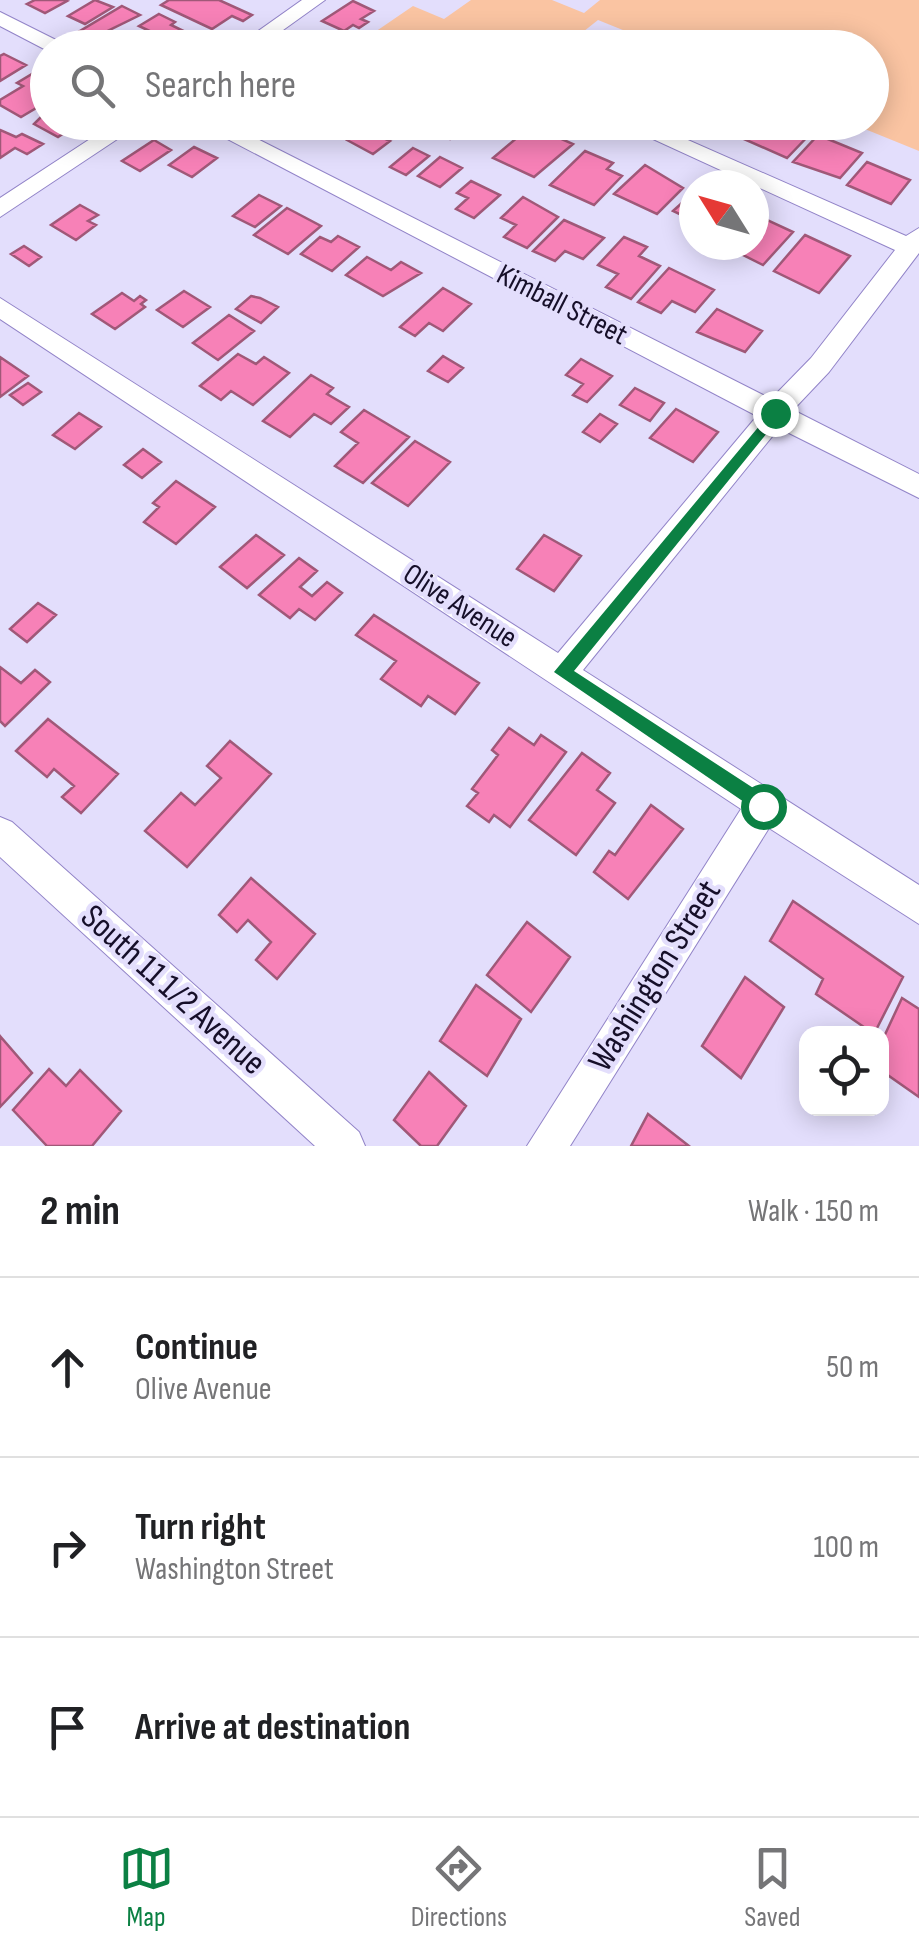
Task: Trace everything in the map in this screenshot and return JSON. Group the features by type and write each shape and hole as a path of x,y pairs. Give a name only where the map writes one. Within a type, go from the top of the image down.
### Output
{"street":[{"path":"271,30 315,0"},
{"path":"3,23 30,36"},
{"path":"0,209 105,140"},
{"name":"Kimball Street","path":"241,140 919,487"},
{"path":"562,672 775,413 820,365 915,242 670,140"},
{"name":"Olive Avenue","path":"0,306 919,906"},
{"name":"Washington Street","path":"547,1146 763,806"},
{"name":"South 11 1/2 Avenue","path":"0,834 345,1146"}],"shaded area":[{"path":"471,0 552,0 584,13 600,0 919,0 919,151 889,139 889,30 623,30 598,20 585,30 378,30 413,6 444,19"}],"building":[{"path":"35,0 67,1 45,13 27,4"},
{"path":"95,0 113,7 85,24 68,16"},
{"path":"169,0 219,0 252,15 243,21 232,16 212,29 161,5"},
{"path":"353,1 374,11 361,19 368,22 359,28 353,25 342,30 322,21"},
{"path":"122,6 140,15 109,30 82,30"},
{"path":"159,14 181,30 148,30 139,26"},
{"path":"4,54 26,65 0,81 0,56"},
{"path":"30,75 30,112 21,117 0,105 0,100 23,86 17,83"},
{"path":"0,130 16,137 22,134 43,144 27,154 15,148 0,158"},
{"path":"154,140 171,150 140,171 122,161"},
{"path":"347,140 390,141 373,154"},
{"path":"514,140 564,140 573,144 534,177 493,158"},
{"path":"746,140 804,140 787,158"},
{"path":"813,140 830,140 862,153 840,178 793,162"},
{"path":"194,147 217,158 192,177 169,165"},
{"path":"413,148 429,156 406,175 390,167"},
{"path":"585,151 613,163 607,169 622,176 594,205 550,185"},
{"path":"440,157 462,168 440,187 418,176"},
{"path":"867,162 910,180 891,204 847,185"},
{"path":"645,165 679,186 679,192 657,214 614,194"},
{"path":"471,181 500,195 474,218 456,209 468,198 457,193"},
{"path":"259,195 281,206 255,227 233,216"},
{"path":"523,197 558,217 527,248 504,237 516,225 501,218"},
{"path":"80,205 98,215 88,221 96,225 76,240 51,225"},
{"path":"287,208 321,226 288,254 254,235"},
{"path":"564,220 604,238 583,259 565,251 555,261 533,251"},
{"path":"769,221 793,232 769,258"},
{"path":"805,235 850,256 819,293 774,271"},
{"path":"338,236 359,247 332,271 301,254 320,237 331,242"},
{"path":"624,237 647,247 639,256 660,266 631,299 606,287 618,274 598,265"},
{"path":"24,246 41,257 29,266 11,254"},
{"path":"367,257 391,270 401,262 421,273 383,296 346,275"},
{"path":"669,268 714,290 695,312 672,301 661,313 638,302"},
{"path":"443,288 471,304 443,331 429,323 415,336 400,327"},
{"path":"184,291 210,307 183,327 157,310"},
{"path":"122,293 134,301 140,296 146,300 141,304 145,307 115,329 92,314"},
{"path":"251,296 278,307 261,323 236,309"},
{"path":"717,309 762,331 745,352 697,332"},
{"path":"229,315 254,331 218,360 193,343"},
{"path":"238,354 256,364 264,357 289,373 253,405 231,391 221,400 200,386"},
{"path":"443,356 463,368 448,382 428,371"},
{"path":"0,357 28,376 0,397"},
{"path":"581,359 612,376 587,402 573,395 583,384 566,375"},
{"path":"311,375 333,388 327,394 349,407 331,424 314,414 290,437 263,421"},
{"path":"28,383 41,392 23,405 10,395"},
{"path":"635,388 664,403 650,421 620,405"},
{"path":"676,409 718,432 693,462 650,438"},
{"path":"364,410 409,437 363,483 335,466 358,443 341,432"},
{"path":"79,413 101,427 75,449 53,435"},
{"path":"600,414 617,424 600,442 583,432"},
{"path":"415,441 450,462 408,506 372,483"},
{"path":"143,449 161,462 142,478 124,465"},
{"path":"176,481 215,507 176,544 144,522 159,507 153,503"},
{"path":"256,535 284,555 247,588 220,567"},
{"path":"544,535 581,556 554,591 517,569"},
{"path":"299,558 317,571 300,587 312,596 327,582 342,593 315,620 299,609 290,618 259,595"},
{"path":"38,603 56,615 27,642 10,629"},
{"path":"374,615 479,683 455,714 428,696 421,706 381,679 396,661 356,635"},
{"path":"0,667 21,683 35,670 50,682 5,726 0,721"},
{"path":"48,719 118,774 81,813 62,797 74,786 54,769 47,777 16,751"},
{"path":"509,728 534,745 541,735 566,752 510,827 494,815 489,822 467,806 478,793 472,789 498,755 492,750"},
{"path":"230,741 271,774 187,867 145,831 181,793 195,805 221,778 207,766"},
{"path":"582,753 610,773 597,790 615,803 576,855 529,820"},
{"path":"651,805 683,829 628,899 594,872 609,851 615,855"},
{"path":"251,878 315,934 277,979 256,960 271,942 248,920 237,932 219,915"},
{"path":"793,901 903,977 878,1026 862,1026 816,994 823,979 770,941"},
{"path":"527,922 570,957 531,1012 487,975"},
{"path":"745,977 784,1007 741,1078 702,1046"},
{"path":"476,985 521,1019 487,1076 440,1041"},
{"path":"902,998 919,1009 919,1097 889,1076 889,1026"},
{"path":"0,1036 32,1073 0,1107"},
{"path":"49,1069 66,1086 80,1070 121,1111 92,1146 47,1146 13,1110"},
{"path":"429,1072 466,1106 437,1146 421,1146 394,1120"},
{"path":"648,1114 689,1146 631,1146"}],"route":[{"path":"763,806 562,672 775,413"}]}
